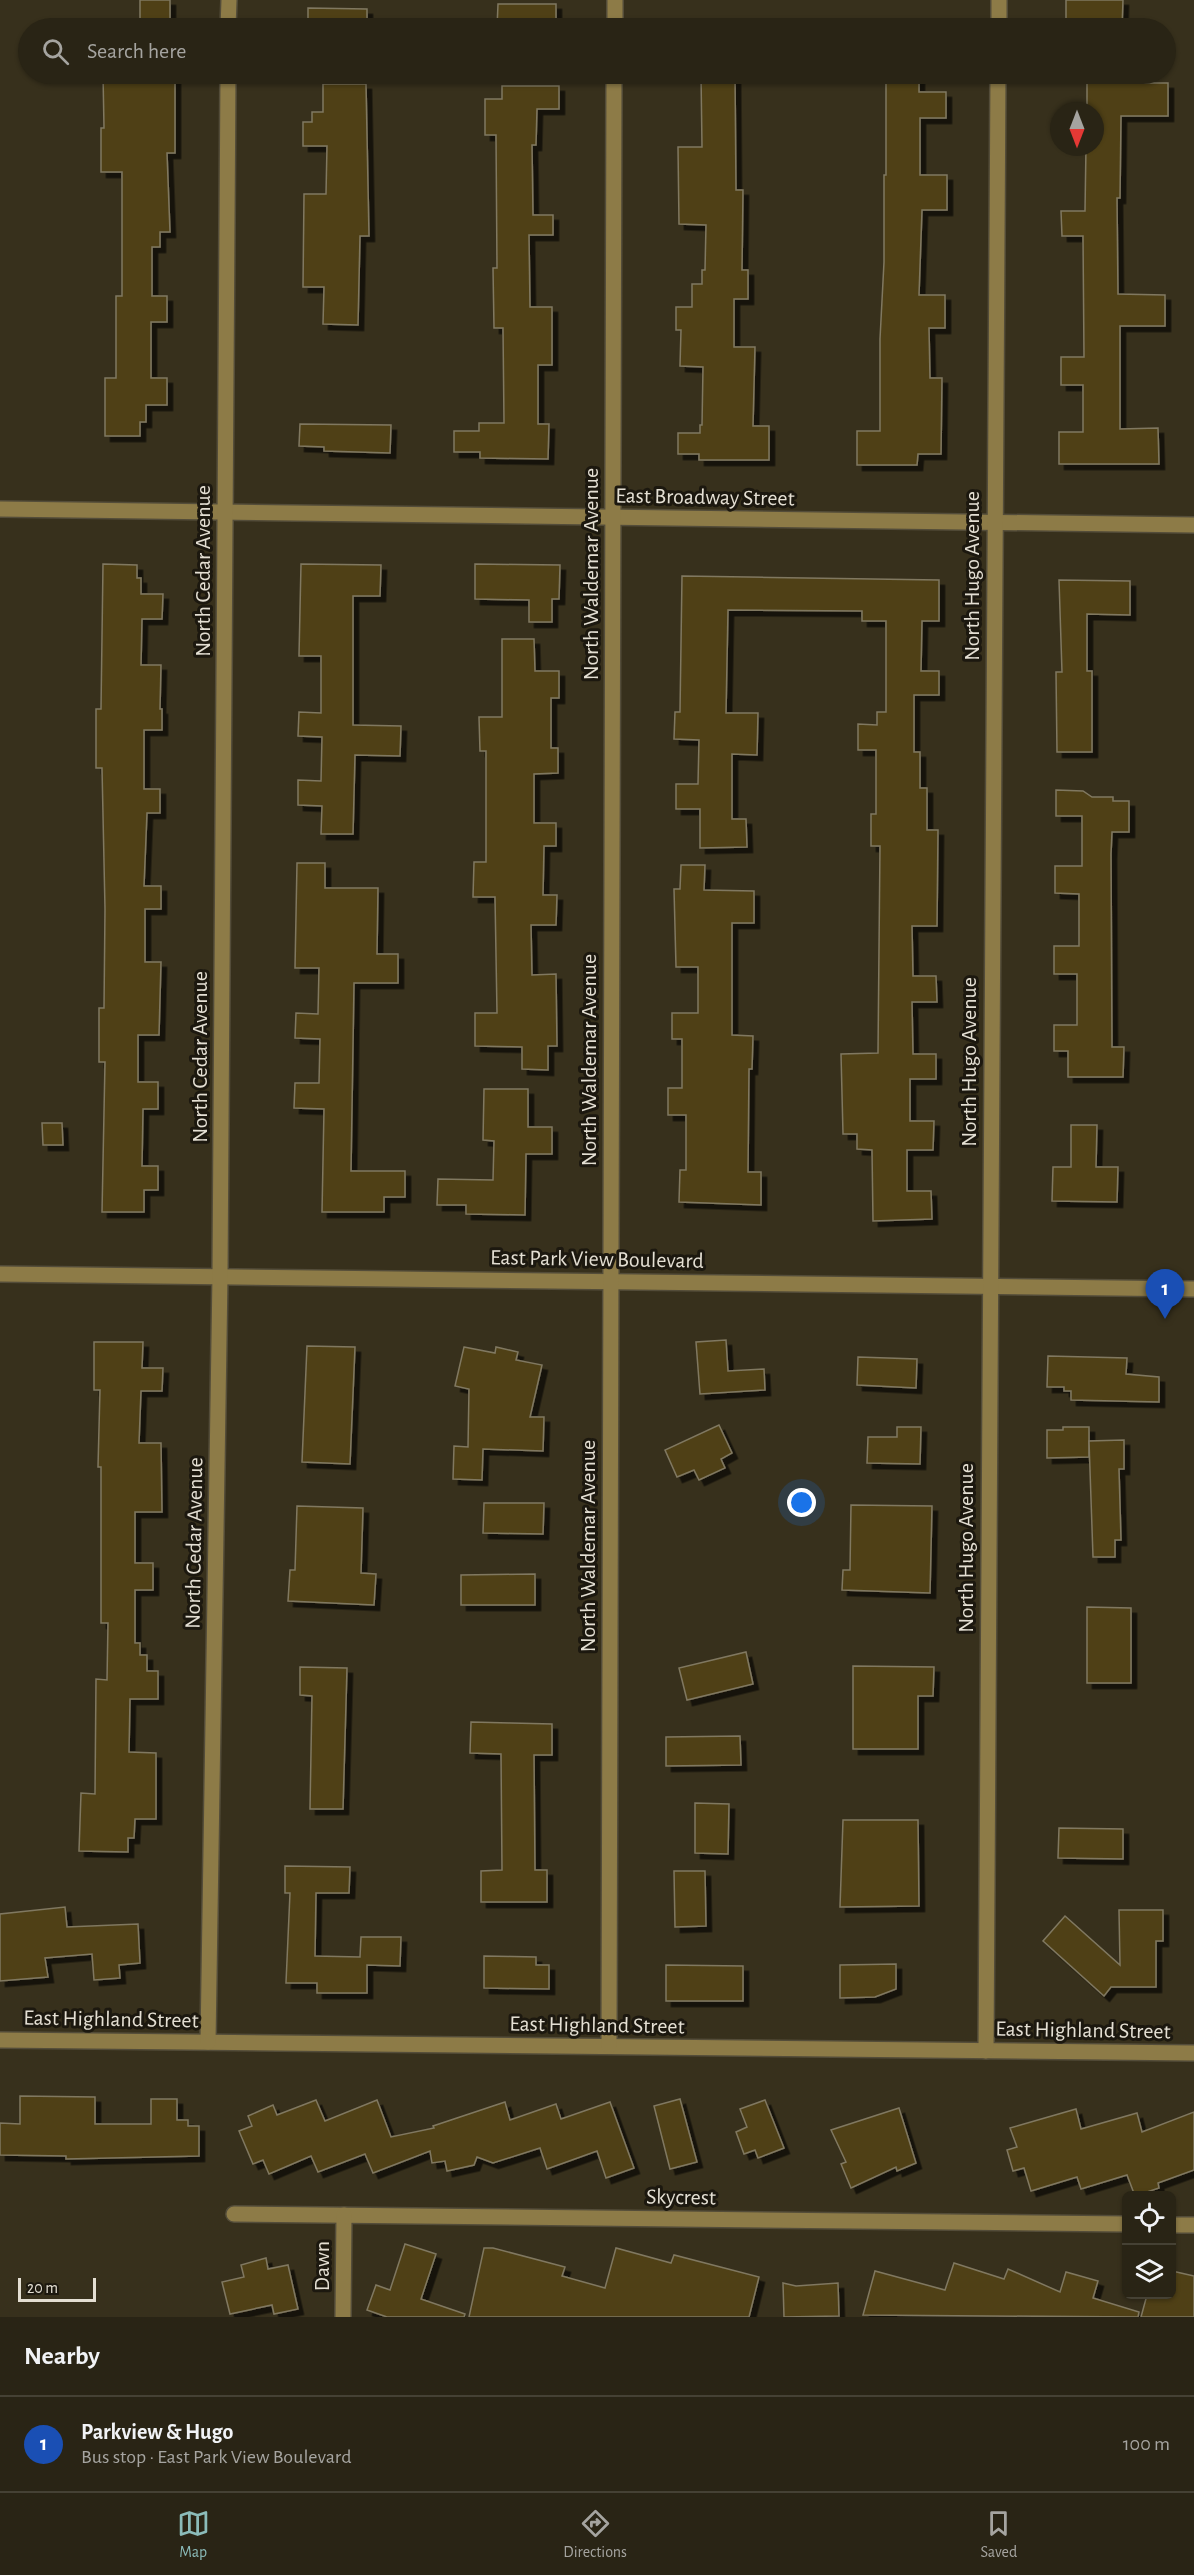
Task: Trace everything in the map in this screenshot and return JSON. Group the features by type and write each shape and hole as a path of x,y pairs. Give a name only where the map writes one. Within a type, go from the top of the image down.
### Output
{"street":[{"path":"228,18 229,0"},
{"path":"615,0 615,18"},
{"path":"999,0 999,18"},
{"name":"North Cedar Avenue","path":"208,2042 220,1276 228,84"},
{"name":"North Waldemar Avenue","path":"609,2046 609,1281 614,84"},
{"name":"North Hugo Avenue","path":"986,2051 993,522 998,84"},
{"name":"East Broadway Street","path":"0,509 1194,525"},
{"name":"East Park View Boulevard","path":"0,1274 1194,1288"},
{"name":"East Highland Street","path":"0,2040 1194,2053"},
{"name":"Skycrest","path":"234,2214 1122,2224"},
{"name":"Dawn","path":"343,2317 344,2214"},
{"path":"1176,2225 1194,2225"}],"building":[{"path":"140,0 170,0 170,18 140,18"},
{"path":"1066,0 1123,0 1122,18 1066,18"},
{"path":"498,4 556,4 556,18 497,18"},
{"path":"308,8 367,9 367,18 308,18"},
{"path":"103,84 175,84 175,153 167,153 170,232 160,232 160,247 152,247 152,296 167,296 167,322 151,322 151,378 167,378 167,405 146,405 146,422 140,422 140,436 105,436 105,378 116,378 116,296 122,296 122,172 101,172 101,128 104,128"},
{"path":"323,84 366,84 369,236 360,236 358,325 323,324 324,287 303,287 304,194 326,194 327,146 303,146 303,122 312,122 312,112 323,112"},
{"path":"701,84 735,84 736,190 743,190 742,270 748,270 748,299 734,299 734,347 755,347 753,426 769,426 769,460 699,460 699,454 678,454 678,433 700,433 700,425 702,425 703,367 680,366 681,330 676,330 676,307 692,307 692,284 702,284 702,270 705,270 706,225 679,224 678,147 702,147"},
{"path":"886,84 919,84 919,92 946,92 946,118 920,118 920,175 947,175 947,210 922,210 919,295 945,295 945,328 929,328 930,378 942,378 941,454 918,454 917,465 857,465 857,431 880,431 880,339 884,262 884,175 886,175"},
{"path":"1087,84 1168,84 1168,116 1121,116 1120,198 1117,198 1118,294 1165,295 1165,326 1120,326 1120,429 1158,428 1159,464 1059,464 1059,432 1083,432 1083,385 1061,385 1061,357 1084,357 1083,236 1062,236 1061,211 1085,211 1086,156 1104,156 1104,102 1087,102"},
{"path":"502,86 559,86 559,109 537,109 536,145 532,145 533,215 553,215 553,235 529,235 530,307 552,307 552,365 538,365 538,424 549,424 548,459 480,458 480,452 454,452 454,431 479,431 479,423 504,423 503,328 494,328 493,268 497,268 496,135 485,135 485,99 502,99"},
{"path":"300,424 391,425 390,453 324,451 324,447 299,446"},
{"path":"103,564 137,565 137,578 141,578 141,594 163,594 162,619 142,619 141,665 161,665 160,709 162,709 162,730 144,730 144,789 160,789 160,813 147,813 144,886 161,886 161,909 145,909 145,962 161,962 159,1035 138,1035 138,1082 158,1082 158,1109 143,1109 142,1166 158,1166 158,1190 144,1190 144,1212 102,1212 105,1062 99,1062 99,1008 104,1008 105,909 102,768 96,768 96,709 101,709"},
{"path":"301,564 381,565 380,596 353,596 353,725 401,726 400,756 355,755 353,834 321,834 322,806 298,805 298,780 321,781 322,737 298,736 299,712 321,713 321,656 299,656"},
{"path":"475,564 560,565 559,599 552,599 552,622 529,622 529,600 475,599"},
{"path":"682,576 939,580 939,621 922,621 921,671 939,671 939,695 914,695 914,752 920,752 920,788 927,788 927,830 938,830 937,926 912,926 913,976 936,976 937,1002 912,1002 913,1054 936,1054 936,1079 910,1079 910,1121 934,1121 933,1150 907,1150 907,1191 931,1191 932,1219 873,1221 872,1150 857,1149 857,1134 843,1134 841,1054 878,1053 880,846 871,846 871,814 876,814 876,750 858,750 858,724 877,725 877,712 886,712 886,621 862,621 862,611 728,610 726,713 758,713 757,755 732,754 732,819 746,819 747,847 700,848 700,809 676,809 676,784 698,784 699,740 674,739 675,712 680,712"},
{"path":"1059,580 1130,581 1130,615 1087,614 1087,671 1092,671 1092,752 1057,752 1056,672 1062,672"},
{"path":"502,639 534,639 535,671 559,671 559,698 551,698 551,748 558,748 558,773 534,774 534,823 556,823 556,846 544,846 543,895 557,895 556,925 531,925 532,975 556,974 557,1046 548,1046 548,1070 522,1069 522,1047 475,1046 475,1013 497,1013 495,897 473,897 474,862 486,862 486,751 480,751 479,717 502,717"},
{"path":"1056,790 1083,791 1092,797 1113,797 1113,801 1129,801 1129,832 1112,832 1111,854 1112,1047 1124,1047 1123,1077 1068,1077 1068,1051 1054,1051 1054,1025 1077,1025 1077,974 1054,974 1054,946 1079,946 1079,894 1055,893 1055,866 1082,866 1082,816 1056,816"},
{"path":"297,863 325,863 325,888 378,888 377,954 398,954 398,983 354,983 351,1171 405,1171 405,1197 384,1197 384,1212 322,1212 324,1109 294,1108 295,1083 319,1083 320,1039 295,1038 296,1013 318,1014 319,968 295,968"},
{"path":"681,865 705,865 704,890 754,891 754,923 732,923 732,1035 753,1036 752,1069 749,1069 748,1172 761,1172 761,1205 679,1202 680,1170 686,1170 686,1115 668,1115 668,1088 682,1088 682,1039 672,1039 672,1013 698,1013 698,967 676,967 674,889 680,889"},
{"path":"484,1089 528,1089 528,1127 552,1127 552,1154 526,1154 525,1215 466,1214 466,1205 437,1205 438,1179 493,1180 494,1141 483,1140"},
{"path":"42,1123 62,1123 63,1145 43,1145"},
{"path":"1071,1125 1097,1125 1096,1167 1118,1167 1117,1202 1052,1201 1053,1167 1071,1167"},
{"path":"726,1340 728,1371 764,1369 765,1390 700,1394 696,1342"},
{"path":"94,1342 143,1342 142,1368 163,1368 162,1391 141,1391 139,1443 161,1443 162,1512 135,1512 135,1563 153,1563 153,1590 135,1590 135,1643 140,1643 140,1655 147,1655 147,1671 158,1671 158,1699 130,1699 129,1752 156,1753 156,1819 135,1819 134,1838 128,1838 128,1852 79,1851 81,1793 95,1794 96,1679 107,1680 108,1623 101,1623 101,1467 98,1467 100,1390 94,1390"},
{"path":"307,1346 355,1347 350,1464 302,1462"},
{"path":"464,1347 495,1353 496,1347 518,1352 516,1360 542,1365 530,1417 544,1417 543,1451 483,1449 482,1480 453,1479 454,1446 468,1447 469,1389 455,1386"},
{"path":"1048,1356 1127,1358 1126,1374 1159,1377 1159,1402 1071,1400 1071,1391 1064,1391 1064,1387 1047,1387"},
{"path":"858,1357 917,1359 916,1388 857,1385"},
{"path":"719,1425 732,1453 721,1459 725,1468 699,1480 694,1470 677,1477 665,1450"},
{"path":"897,1427 921,1427 920,1464 867,1463 868,1437 897,1437"},
{"path":"1063,1427 1089,1427 1089,1457 1047,1458 1047,1430 1063,1430"},
{"path":"1124,1440 1124,1469 1119,1469 1121,1540 1115,1540 1115,1557 1093,1557 1089,1441"},
{"path":"484,1503 544,1503 543,1534 483,1533"},
{"path":"851,1505 932,1506 930,1593 842,1590 843,1570 850,1570"},
{"path":"297,1506 363,1508 361,1573 376,1574 374,1605 288,1601 290,1570 295,1570"},
{"path":"535,1574 535,1605 461,1605 461,1575"},
{"path":"1087,1607 1131,1608 1131,1683 1087,1683"},
{"path":"746,1652 753,1684 687,1700 679,1668"},
{"path":"853,1666 934,1667 933,1696 918,1696 918,1749 853,1749"},
{"path":"300,1667 347,1668 343,1809 310,1809 312,1696 300,1695"},
{"path":"471,1722 552,1724 552,1755 534,1755 535,1870 547,1870 547,1902 481,1902 481,1871 502,1870 501,1754 470,1753"},
{"path":"740,1736 741,1765 666,1766 666,1737"},
{"path":"695,1803 729,1804 728,1854 695,1853"},
{"path":"843,1820 918,1820 919,1906 840,1907"},
{"path":"1059,1828 1123,1829 1123,1859 1058,1858"},
{"path":"285,1866 350,1867 349,1893 316,1893 315,1956 360,1957 361,1937 401,1937 400,1966 367,1965 367,1993 317,1993 317,1983 286,1983 290,1893 285,1893"},
{"path":"674,1871 705,1871 706,1926 675,1927"},
{"path":"65,1907 67,1927 138,1924 140,1963 119,1965 120,1978 94,1980 92,1954 45,1958 48,1977 0,1981 0,1914"},
{"path":"1119,1910 1163,1910 1163,1941 1156,1941 1156,1987 1111,1987 1104,1996 1043,1941 1065,1916 1120,1965"},
{"path":"484,1956 536,1957 536,1965 549,1965 549,1989 484,1988"},
{"path":"896,1964 896,1989 875,1997 840,1998 840,1965"},
{"path":"666,1965 743,1966 743,2001 666,2001"},
{"path":"20,2096 95,2097 95,2124 151,2124 151,2099 177,2099 177,2120 188,2120 188,2126 199,2126 199,2156 66,2159 66,2156 0,2155 0,2123 20,2124"},
{"path":"680,2099 697,2162 670,2169 654,2106"},
{"path":"316,2100 325,2121 377,2100 391,2137 434,2128 433,2126 505,2102 510,2120 556,2104 561,2119 610,2102 634,2168 606,2178 597,2151 547,2169 540,2148 493,2163 477,2157 474,2165 447,2171 445,2161 432,2163 430,2151 373,2173 365,2154 318,2172 311,2156 269,2174 263,2160 253,2164 239,2131 252,2126 248,2116 273,2105 277,2115"},
{"path":"765,2100 784,2148 758,2158 755,2150 744,2154 736,2132 747,2127 740,2109"},
{"path":"899,2108 916,2163 897,2171 896,2167 851,2188 841,2164 846,2162 831,2130"},
{"path":"1076,2109 1081,2129 1137,2113 1142,2132 1194,2112 1194,2170 1158,2183 1159,2188 1150,2191 1133,2191 1127,2175 1081,2189 1077,2177 1031,2191 1024,2168 1013,2171 1007,2150 1017,2147 1010,2128"},
{"path":"405,2244 436,2254 421,2299 465,2314 464,2317 387,2317 367,2310 376,2285 390,2290"},
{"path":"484,2248 493,2248 565,2267 562,2276 605,2288 616,2248 671,2263 674,2255 759,2277 749,2317 469,2317"},
{"path":"266,2258 268,2269 288,2265 298,2309 274,2314 272,2305 230,2314 222,2282 244,2277 241,2265"},
{"path":"954,2263 1004,2279 1008,2269 1060,2292 1066,2272 1098,2281 1093,2298 1139,2312 1138,2317 863,2315 875,2271 945,2290"},
{"path":"1176,2272 1194,2276 1194,2317 1141,2317 1146,2299 1176,2299"},
{"path":"783,2283 796,2286 838,2283 839,2316 784,2317"}],"place":[{"name":"Parkview & Hugo","path":"1165,1319"}]}
